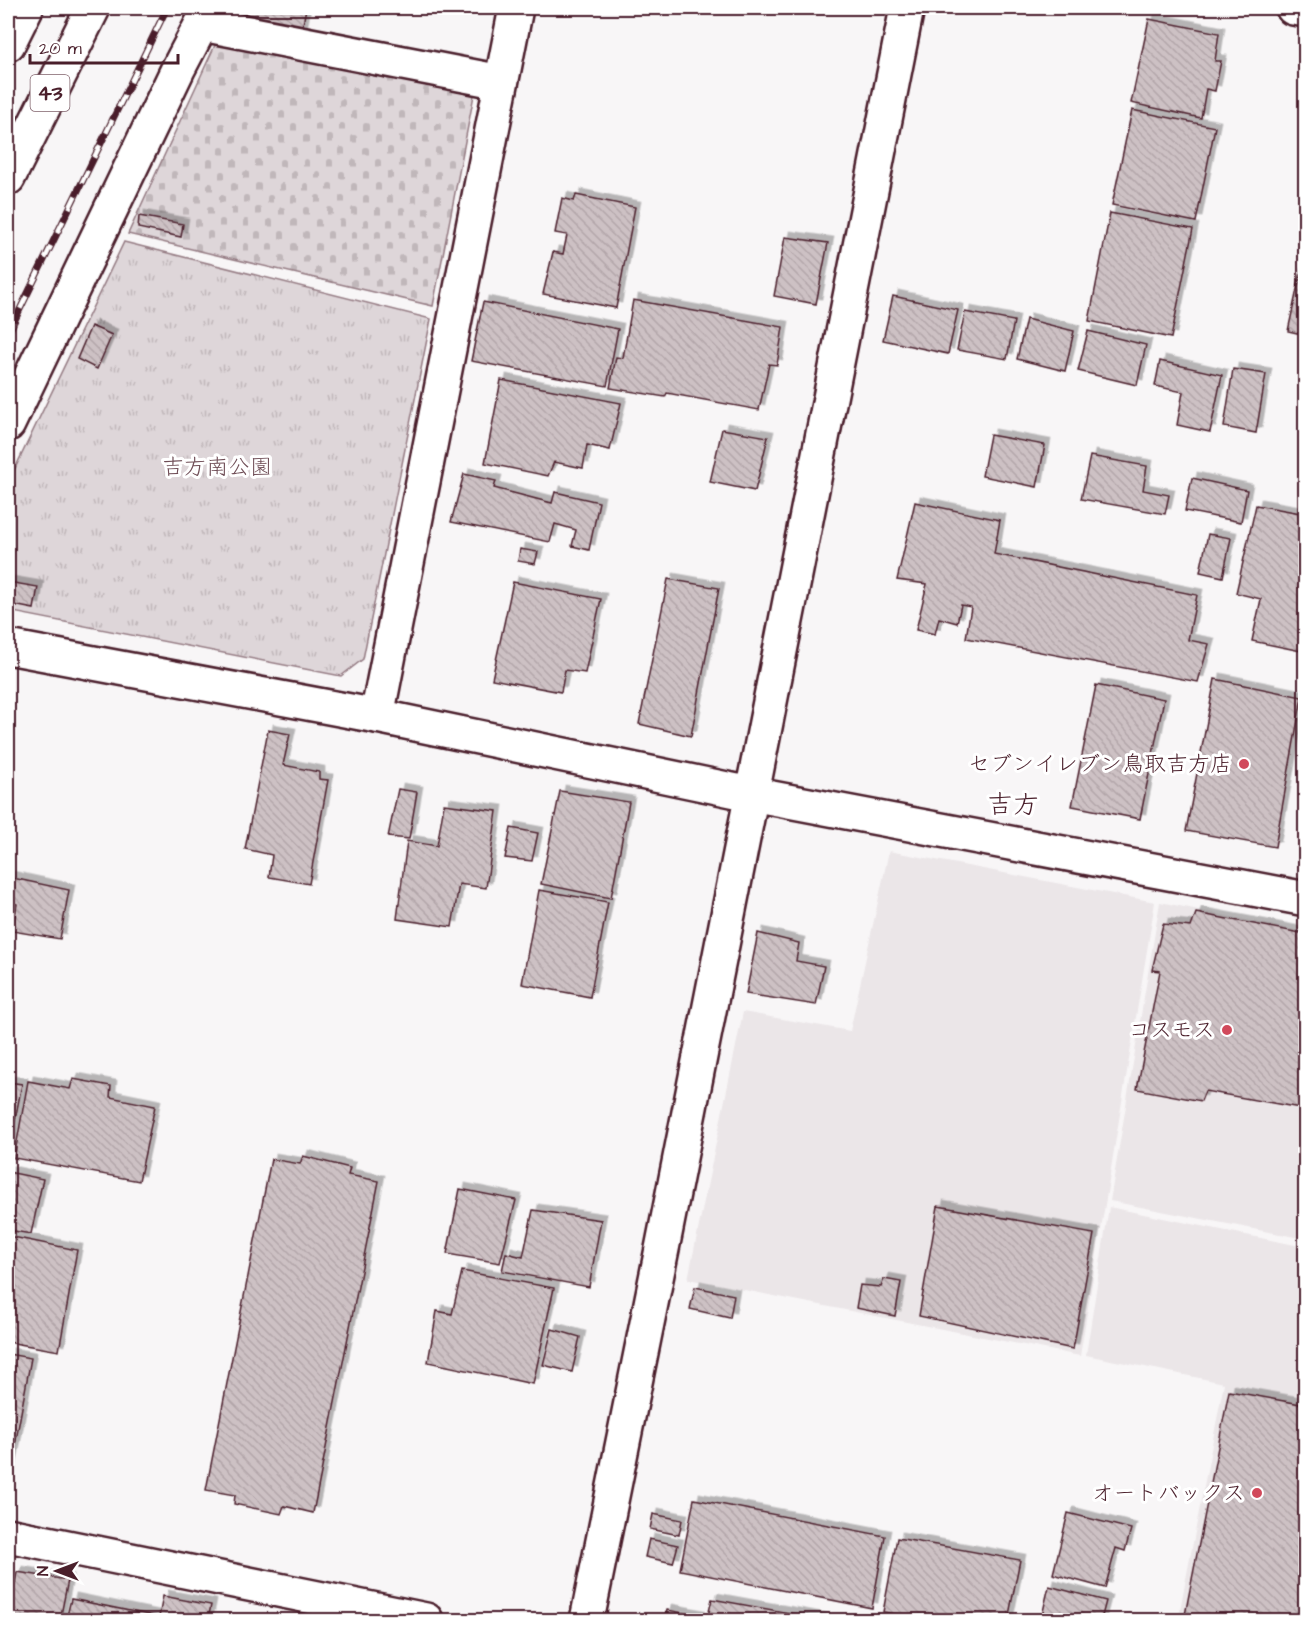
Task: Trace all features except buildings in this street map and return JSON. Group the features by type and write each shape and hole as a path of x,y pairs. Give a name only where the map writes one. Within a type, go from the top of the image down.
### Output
{"street":[{"path":"8,44 26,8"},
{"name":"43","path":"8,178 93,8"},
{"path":"377,716 516,8"},
{"path":"587,1620 906,8"},
{"path":"1293,8 1305,10"},
{"path":"8,424 178,69 206,16 501,82"},
{"path":"8,647 377,716 751,794 1305,899"},
{"path":"8,1535 426,1620"}],"shaded area":[{"path":"889,851 1155,902 1080,1356 688,1279 743,1012 850,1031"},
{"path":"1160,902 1305,932 1305,1239 1110,1201"},
{"path":"1109,1207 1305,1247 1305,1620 1178,1620 1224,1383 1086,1355"}],"green space":[{"path":"216,43 474,95 433,306 128,234"},
{"name":"吉方南公園","path":"124,242 431,319 363,659 341,676 8,611 8,483"}],"railway":[{"path":"8,334 167,8"}],"place":[{"name":"セブンイレブン鳥取吉方店","path":"1244,764"},
{"name":"コスモス","path":"1227,1030"},
{"name":"オートバックス","path":"1257,1493"}],"district":[{"name":"吉方","path":"1013,805"}]}
